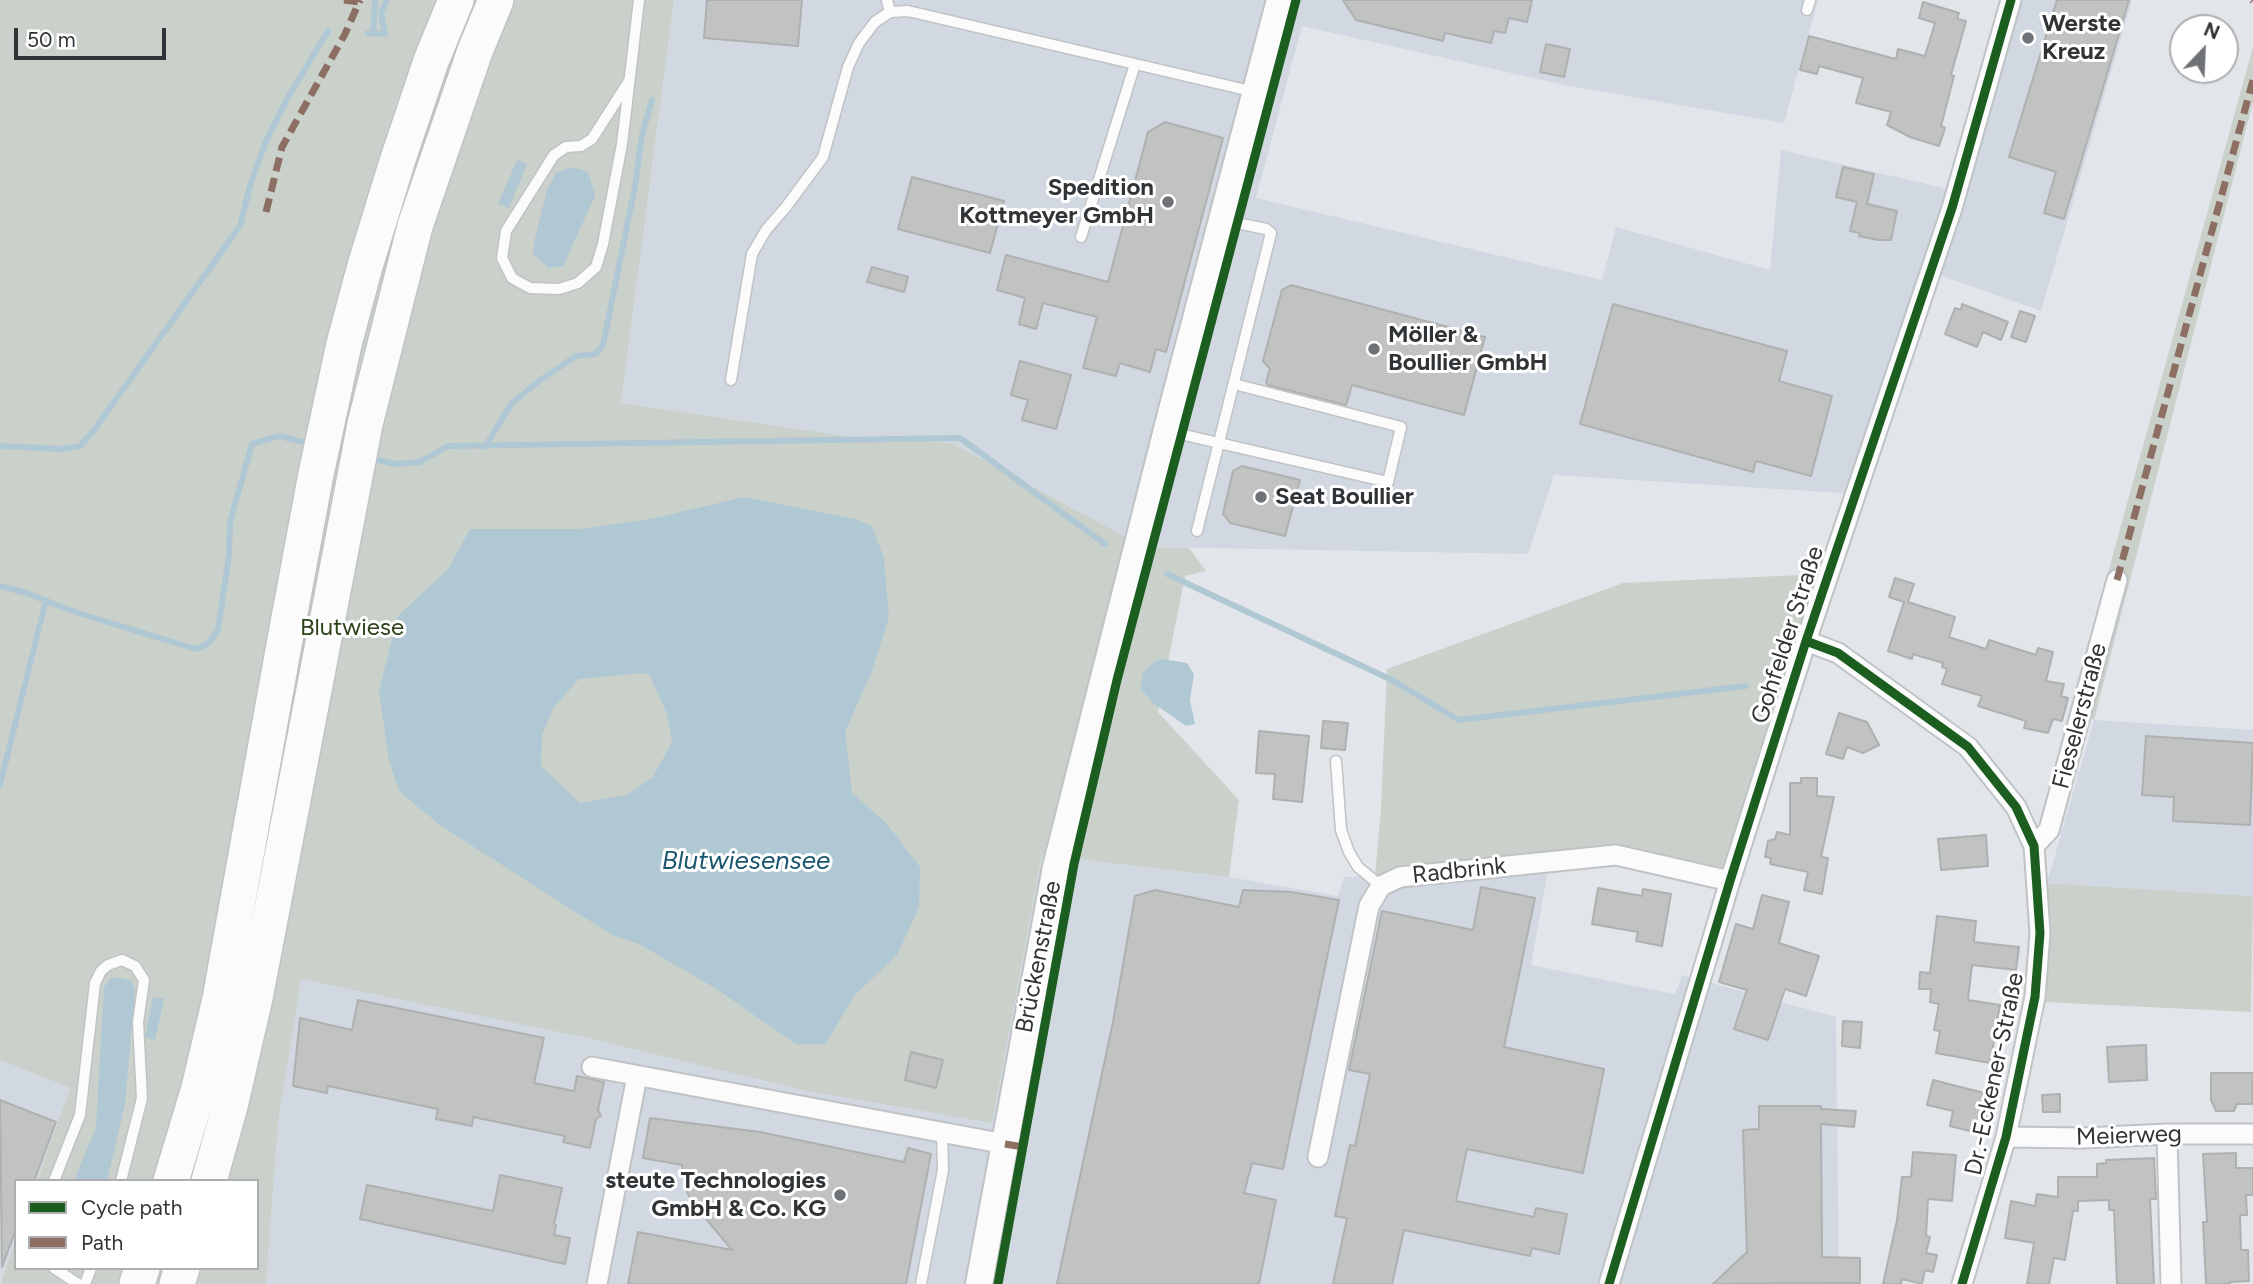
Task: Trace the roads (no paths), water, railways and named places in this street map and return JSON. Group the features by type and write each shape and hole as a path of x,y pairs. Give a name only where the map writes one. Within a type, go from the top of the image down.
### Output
{"highway":[{"path":"171,1179 199,1088 220,999 316,474 361,279 431,61 456,0"},
{"path":"210,1179 255,998 365,424 415,226 475,51 496,0"}],"main road":[{"name":"Brückenstraße","path":"979,1284 1056,867 1166,431 1280,0"}],"street":[{"name":"Gohfelder Straße","path":"1609,1284 1730,881 1806,641 1952,208 2011,0"},
{"name":"Fieselerstraße","path":"2034,846 2049,830 2117,580"},
{"name":"Dr.-Eckener-Straße","path":"1806,641 1838,653 1968,747 2015,807 2034,846 2040,933 2035,997 2006,1137 1962,1284"},
{"name":"Radbrink","path":"1318,1157 1369,906 1381,886 1400,877 1616,855 1730,881"},
{"path":"592,1067 1005,1144"},
{"path":"597,1284 637,1076"},
{"path":"2167,1134 2171,1284"},
{"name":"Meierweg","path":"2006,1137 2253,1134"}],"lane":[{"path":"629,81 592,139 581,146 566,147 554,155 506,231 502,258 512,278 530,288 559,289 569,286 578,283 596,267 614,194 629,81 639,0"},
{"path":"887,0 890,12"},
{"path":"731,380 752,254 766,230 823,157 848,67 859,43 875,22 890,12 908,11 1256,92"},
{"path":"1081,237 1135,64"},
{"path":"1197,531 1271,233 1266,229 1222,220"},
{"path":"1166,431 1388,482 1401,427 1234,384"},
{"path":"1336,761 1341,830 1358,867 1381,886"},
{"path":"55,1179 80,1115 95,983 101,971 108,965 122,960 135,966 144,980 138,1021 142,1098 122,1179"},
{"path":"921,1284 943,1170 942,1132"},
{"path":"57,1270 78,1284"}],"water":[{"path":"517,160 527,164 509,208 498,204"},
{"path":"568,168 581,169 589,174 595,196 563,266 549,268 533,254 534,242 547,190 556,173"},
{"name":"Blutwiesensee","path":"744,497 855,519 872,526 884,558 889,617 872,671 845,732 852,793 887,824 920,867 919,907 897,955 855,995 825,1044 796,1044 715,988 639,944 614,936 440,825 399,791 389,761 379,691 398,616 448,569 470,529 580,529 651,519","holes":["649,674 667,714 672,742 653,777 627,795 580,803 541,766 542,735 553,708 579,679"]},
{"path":"1163,659 1187,663 1194,674 1190,700 1195,724 1186,726 1153,703 1141,689 1142,674 1155,661"},
{"path":"111,978 122,978 132,981 135,990 125,1104 107,1179 75,1179 96,1127 104,987"},
{"path":"153,997 164,999 155,1040 145,1037"}],"waterway":[{"path":"373,34 375,0"},
{"path":"368,33 385,34 381,13 387,0"},
{"path":"0,446 62,449 80,446 94,430 240,226 250,186 266,141 287,99 328,31"},
{"path":"485,447 511,404 576,356 596,354 603,345 635,186 642,135 652,100"},
{"path":"0,586 195,649 208,644 218,630 229,555 230,522 252,444 279,436 311,444"},
{"path":"370,458 395,464 420,462 448,446 960,438 1105,544"},
{"path":"1167,574 1392,680 1459,720 1746,686"},
{"path":"0,785 46,600"}],"place":[{"name":"Werste Kreuz","path":"2028,38"},
{"name":"Spedition Kottmeyer GmbH","path":"1168,202"},
{"name":"Möller & Boullier GmbH","path":"1374,349"},
{"name":"Seat Boullier","path":"1261,497"},
{"name":"steute Technologies GmbH & Co. KG","path":"840,1195"}],"park label":[{"name":"Blutwiese","path":"352,628"}]}
